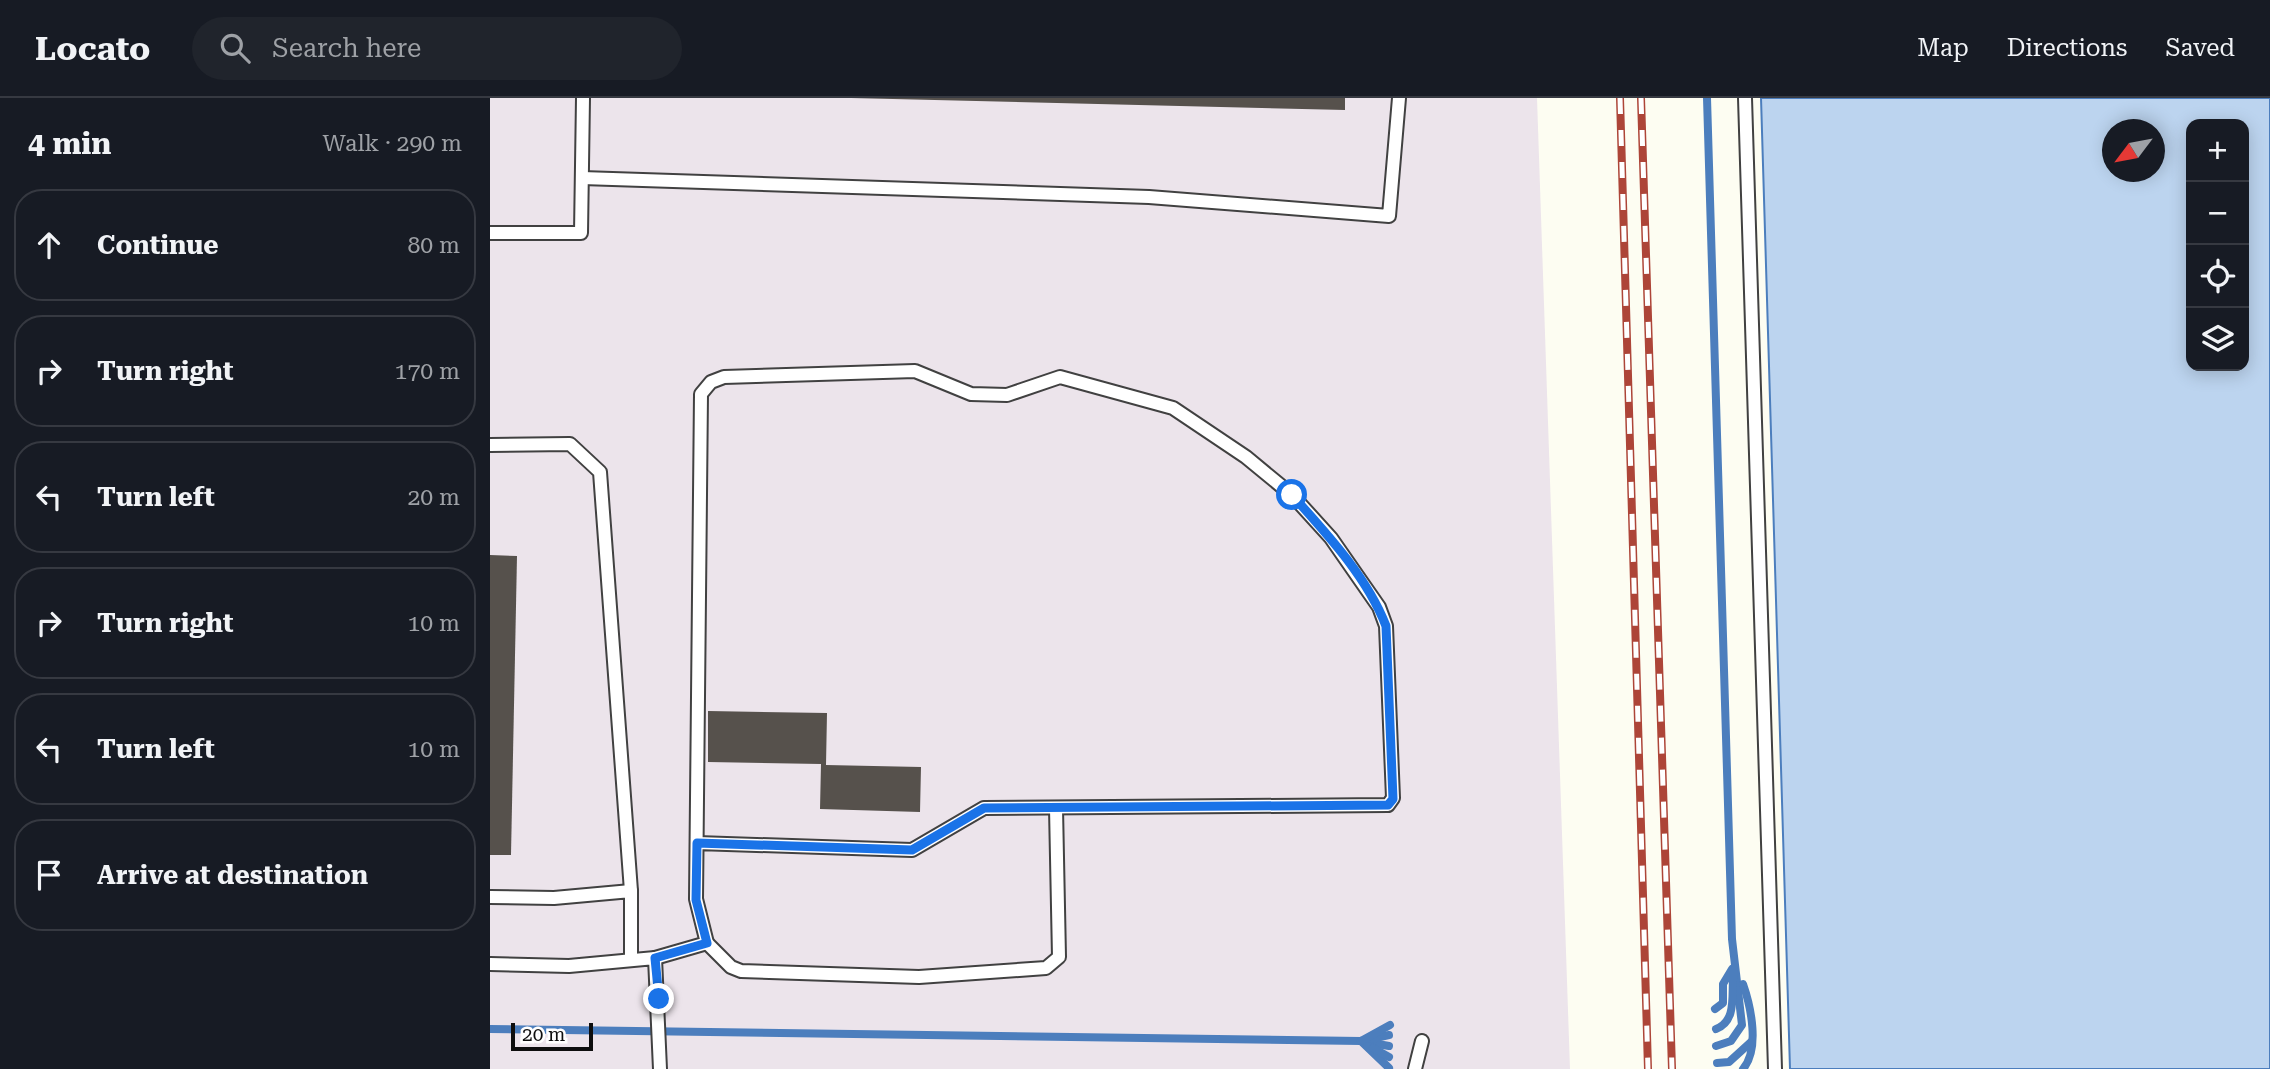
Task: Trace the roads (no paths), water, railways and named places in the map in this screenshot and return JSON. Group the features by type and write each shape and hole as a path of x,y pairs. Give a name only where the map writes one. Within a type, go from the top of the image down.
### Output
{"lane":[{"path":"490,233 581,233 583,98"},
{"path":"582,178 1149,197 1389,216 1399,98"},
{"path":"1745,98 1775,1069"},
{"path":"697,843 912,850 984,808 1388,805 1393,799 1386,626 1379,607 1331,538 1292,495 1246,457 1173,408 1060,377 1007,395 971,394 915,371 724,377 711,382 701,394 696,900 707,943 731,967 741,971 919,977 1046,968 1059,957 1056,808"},
{"path":"490,445 570,444 600,472 631,891 631,958"},
{"path":"490,897 554,898 631,891"},
{"path":"490,964 569,966 631,958 655,958 707,943"},
{"path":"655,958 659,999 660,1068"},
{"path":"1415,1069 1422,1041"}],"water":[{"path":"1761,98 2270,98 2270,1069 1790,1069"}],"waterway":[{"path":"1707,98 1732,939 1742,1025 1731,1041 1716,1046"},
{"path":"1715,1009 1723,1003 1723,984 1732,969"},
{"path":"1716,1029 1723,1025 1731,1012 1734,970"},
{"path":"1743,984 1749,1004 1753,1039 1748,1061 1743,1069"},
{"path":"1361,1041 1390,1025"},
{"path":"490,1029 1361,1041 1389,1046"},
{"path":"1371,1039 1389,1035"},
{"path":"1361,1041 1389,1068"},
{"path":"1717,1063 1729,1062 1751,1042"},
{"path":"1373,1048 1389,1057"}],"railway":[{"path":"1620,98 1648,1069"},
{"path":"1641,98 1672,1069"}]}
